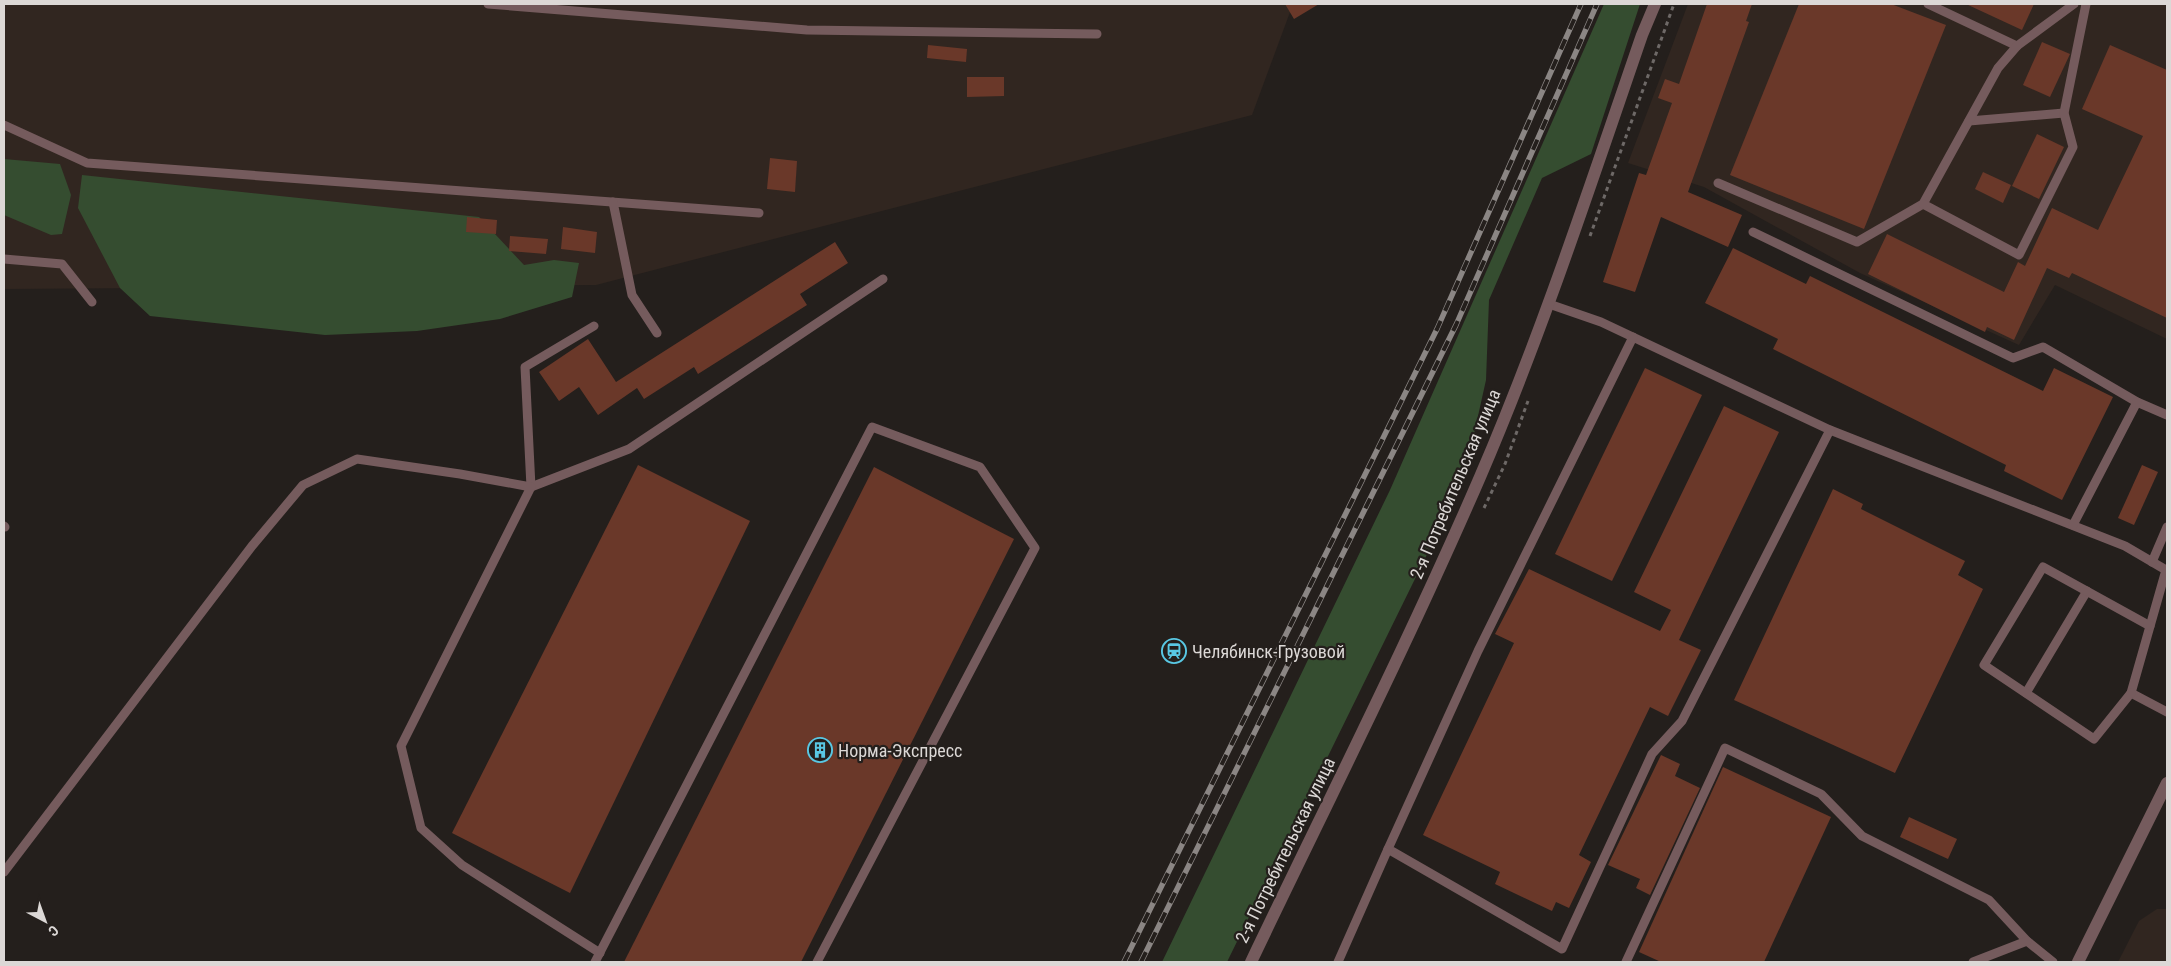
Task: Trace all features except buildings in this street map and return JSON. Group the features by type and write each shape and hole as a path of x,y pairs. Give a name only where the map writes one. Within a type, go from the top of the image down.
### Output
{"street":[{"name":"2-я Потребительская улица","path":"1251,962 1417,616 1476,485 1549,304 1642,35 1655,4"},
{"path":"2078,962 2167,783"}],"lane":[{"path":"488,4 807,30 1097,34"},
{"path":"1928,4 2018,46"},
{"path":"1718,183 1857,242 1923,204 1998,68 2018,46 2074,4"},
{"path":"1923,204 2019,254 2073,147 2064,113 2086,4"},
{"path":"1969,121 2064,113"},
{"path":"4,125 87,163 759,213"},
{"path":"613,202 632,296 657,333"},
{"path":"1753,232 2013,358 2043,347 2137,402 2167,415"},
{"path":"4,260 62,264 92,302"},
{"path":"4,872 252,546 303,485 357,459 460,474 531,487 629,449 883,278"},
{"path":"1549,304 1601,322 1830,430 2125,546 2166,570 2131,693 2094,739 1984,665 2043,567 2150,626"},
{"path":"594,326 525,367 531,487 401,746 421,828 462,865 600,953"},
{"path":"1338,962 1478,651 1633,337"},
{"path":"2073,525 2137,402"},
{"path":"595,962 872,428 980,467 1035,548 817,962"},
{"path":"1388,849 1562,949 1652,754 1682,721 1830,430"},
{"path":"2152,562 2167,527"},
{"path":"2026,694 2087,591"},
{"path":"2131,693 2167,712"},
{"path":"1626,962 1725,748 1821,794 1862,836 1989,900 2027,941 2052,962"},
{"path":"1974,962 2027,941"}],"shaded area":[{"path":"4,4 1293,4 1252,115 596,285 4,289"},
{"path":"1688,4 2167,4 2167,339 2055,285 2019,345 1860,273 1704,187 1628,163"},
{"path":"2157,909 2167,909 2167,962 2118,962 2139,921"}],"green space":[{"path":"1604,4 1640,4 1591,154 1542,178 1489,300 1486,380 1464,479 1227,962 1162,962 1390,490"},
{"path":"4,159 60,164 71,195 62,234 51,235 4,215"},
{"path":"82,175 479,217 524,265 554,260 579,263 572,297 500,319 417,331 325,335 150,316 120,288 78,208"}],"railway":[{"path":"1124,962 1437,329 1581,4"},
{"path":"1141,962 1456,325 1597,4"}],"place":[{"name":"Челябинск-Грузовой","path":"1174,651"},
{"name":"Норма-Экспресс","path":"820,750"}]}
